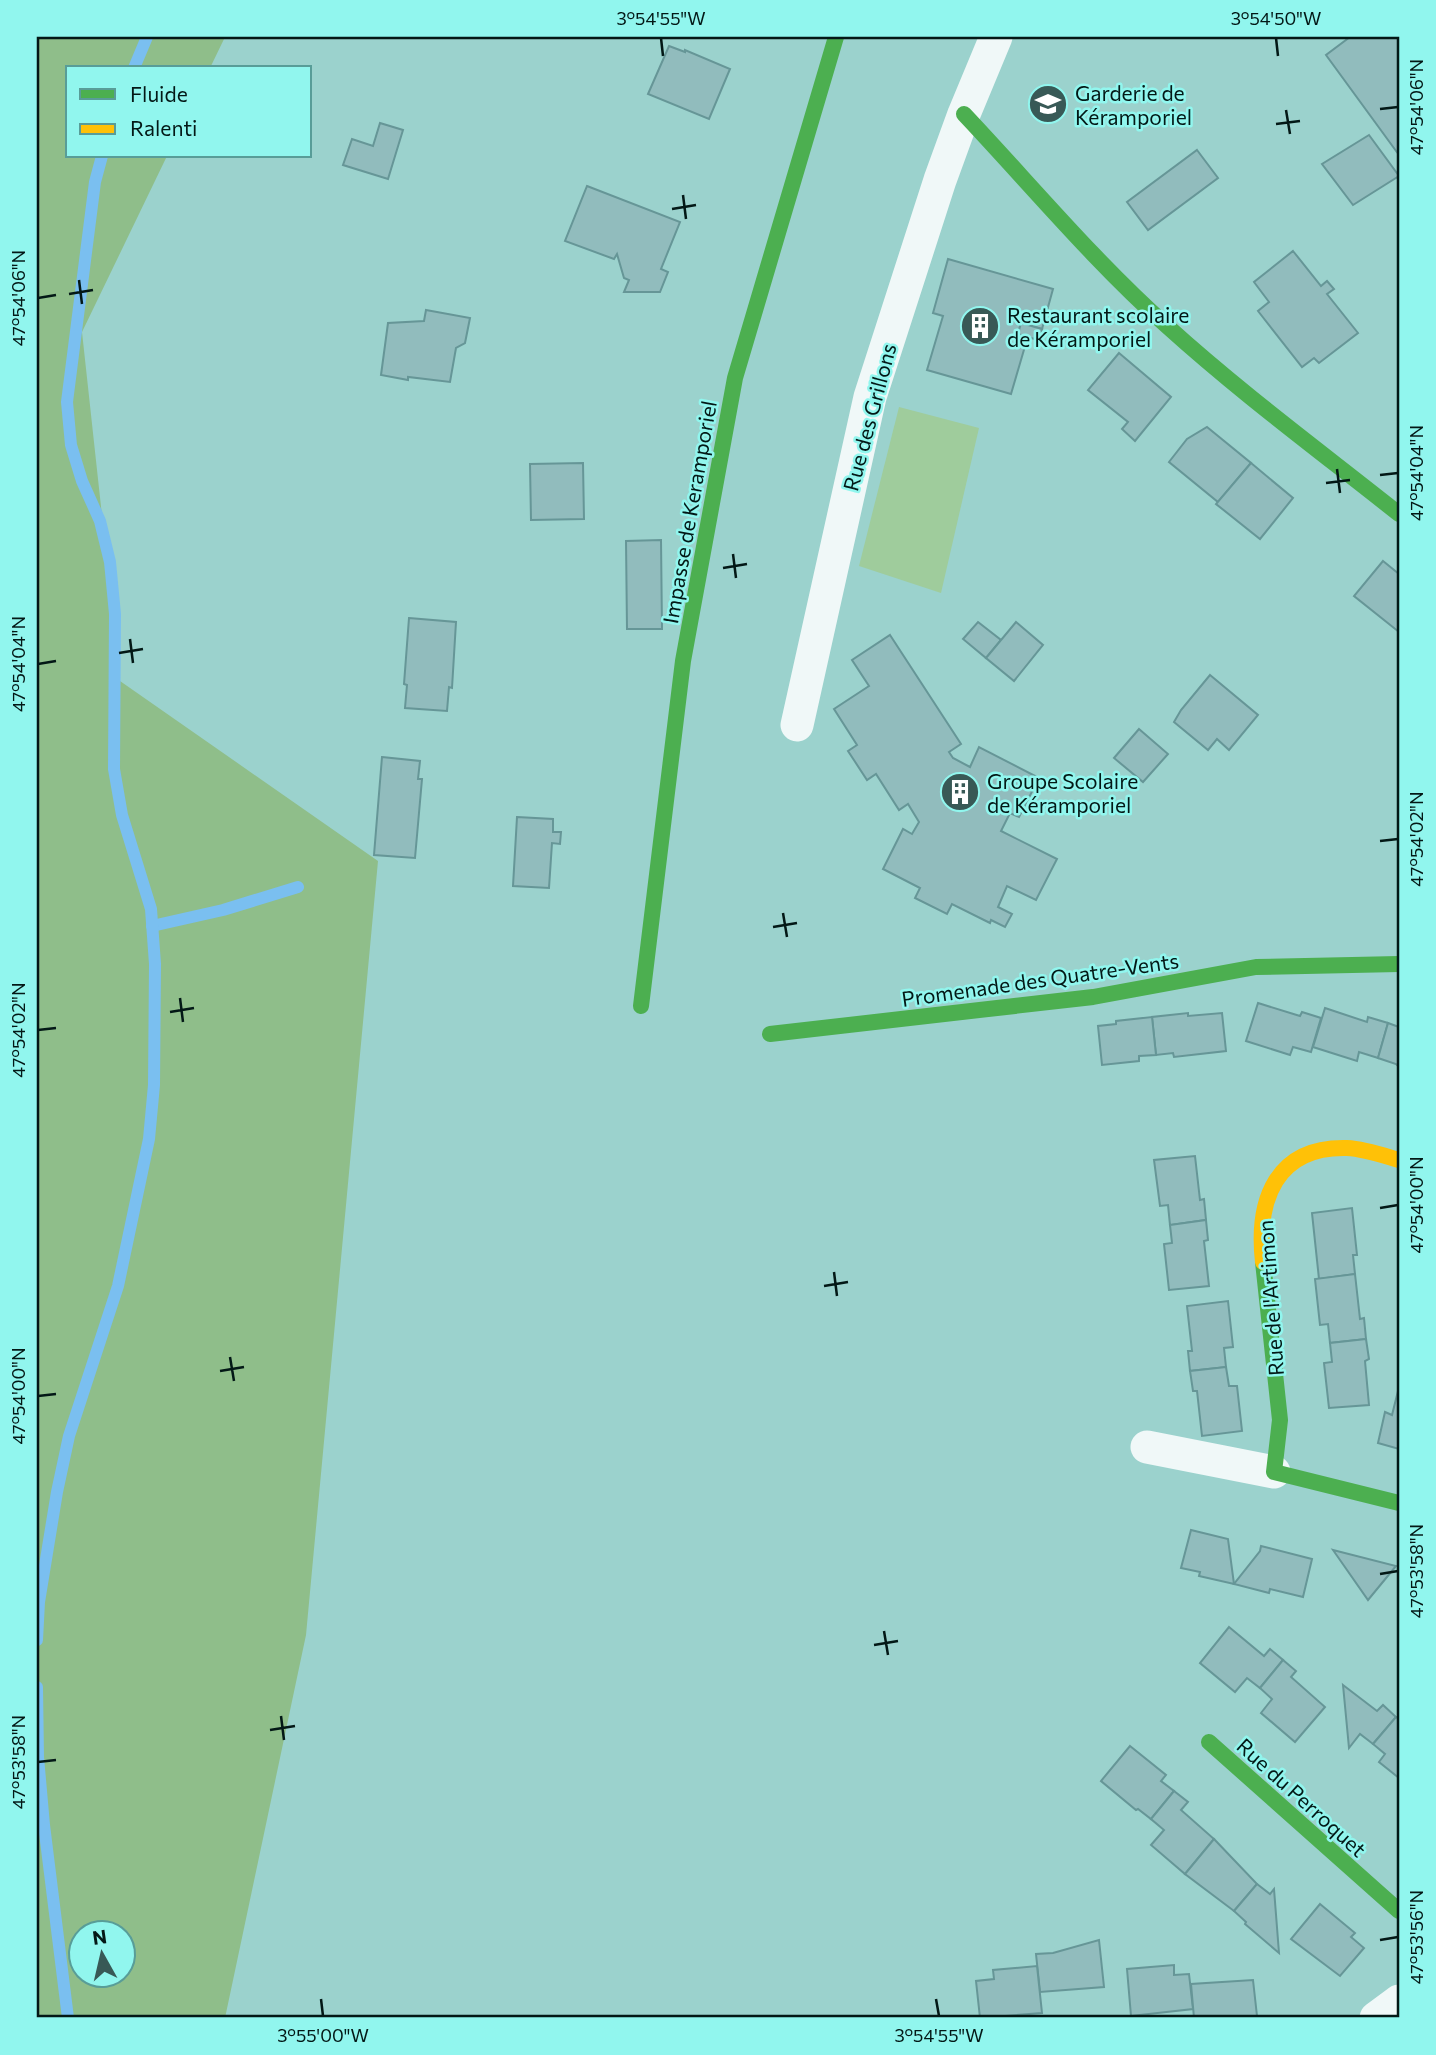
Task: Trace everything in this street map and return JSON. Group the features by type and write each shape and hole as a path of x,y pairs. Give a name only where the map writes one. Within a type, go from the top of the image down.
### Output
{"street":[{"name":"Impasse de Keramporiel","path":"640,1006 683,661 735,378 836,37"},
{"name":"Rue des Grillons","path":"797,725 870,397 964,114 996,37"},
{"path":"964,114 1119,280 1165,325 1399,514"},
{"name":"Promenade des Quatre-Vents","path":"770,1034 1093,998 1256,967 1399,964"},
{"name":"Rue de l'Artimon","path":"1274,1472 1280,1420 1261,1247 1265,1197 1273,1180 1284,1168 1299,1157 1323,1149 1344,1147 1399,1160"},
{"path":"1147,1447 1274,1472 1399,1503"},
{"name":"Rue du Perroquet","path":"1209,1742 1399,1911"},
{"path":"1376,2018 1399,2001"}],"green space":[{"path":"37,37 225,37 211,66 66,66 66,158 166,158 82,332 120,681 378,861 306,1635 225,2018 37,2018"},
{"path":"899,407 979,428 941,593 859,566"}],"building":[{"path":"1350,37 1399,37 1399,155 1326,55"},
{"path":"669,46 730,69 709,119 648,94"},
{"path":"380,123 403,130 388,179 343,165 352,139 373,146"},
{"path":"1369,135 1399,176 1353,205 1322,164"},
{"path":"1197,150 1218,178 1148,230 1127,202"},
{"path":"587,186 680,222 661,269 668,272 660,292 624,292 629,280 624,278 617,254 614,259 565,241"},
{"path":"1293,251 1321,286 1327,281 1334,289 1327,294 1358,333 1319,363 1314,358 1302,367 1258,311 1269,302 1254,282"},
{"name":"Restaurant scolaire de Kéramporiel","path":"948,259 1053,289 1042,329 1021,323 1018,334 1028,336 1011,394 927,370 943,316 933,313"},
{"path":"426,310 470,318 465,343 456,348 450,382 408,377 408,380 381,375 388,323 424,321"},
{"path":"1021,323 1042,329 1038,340 1018,334"},
{"path":"1119,353 1171,397 1135,441 1122,429 1128,422 1088,390"},
{"path":"1207,427 1251,463 1218,502 1169,462 1187,439"},
{"path":"583,463 584,519 531,520 530,464"},
{"path":"1251,463 1293,498 1260,539 1216,504"},
{"path":"661,540 662,629 627,629 626,541"},
{"path":"1383,561 1399,574 1399,632 1354,596"},
{"path":"409,618 456,622 452,688 449,687 447,711 405,708"},
{"path":"978,622 1001,640 986,658 963,639"},
{"path":"1016,622 1043,645 1014,681 986,658"},
{"name":"Groupe Scolaire de Kéramporiel","path":"890,635 961,744 949,752 953,758 970,767 979,747 1039,778 1019,817 1010,813 1001,831 1057,859 1036,900 1007,886 998,907 1012,914 1005,927 991,920 990,923 952,904 947,914 915,898 920,888 883,869 903,829 912,834 919,822 908,804 899,810 876,774 867,780 848,751 857,745 834,709 869,686 852,660"},
{"path":"1210,675 1258,715 1229,750 1217,739 1208,750 1174,722"},
{"path":"1139,729 1168,754 1143,782 1114,758"},
{"path":"382,757 420,761 418,779 422,779 415,858 374,855"},
{"path":"517,817 553,819 553,832 561,832 560,844 552,843 549,888 513,886"},
{"path":"1258,1003 1300,1016 1302,1012 1321,1018 1311,1052 1293,1047 1290,1055 1246,1041"},
{"path":"1325,1008 1367,1022 1368,1017 1388,1023 1378,1058 1359,1052 1357,1061 1313,1047"},
{"path":"1188,1013 1188,1016 1222,1013 1226,1051 1174,1057 1173,1053 1156,1055 1152,1017"},
{"path":"1152,1017 1156,1055 1139,1056 1139,1061 1102,1065 1098,1026"},
{"path":"1388,1023 1399,1027 1399,1067 1378,1058"},
{"path":"1195,1156 1200,1200 1204,1199 1206,1220 1170,1225 1168,1205 1160,1206 1154,1160"},
{"path":"1352,1208 1357,1255 1353,1255 1355,1274 1319,1279 1312,1213"},
{"path":"1206,1220 1208,1240 1204,1241 1209,1286 1169,1290 1164,1244 1172,1243 1170,1225"},
{"path":"1355,1274 1360,1319 1364,1318 1366,1339 1330,1343 1328,1324 1320,1325 1315,1279"},
{"path":"1228,1301 1233,1347 1224,1348 1226,1367 1190,1371 1188,1351 1192,1351 1187,1306"},
{"path":"1366,1339 1369,1405 1329,1408 1324,1363 1332,1362 1330,1343"},
{"path":"1226,1367 1229,1386 1237,1386 1242,1431 1202,1436 1197,1391 1193,1391 1190,1371"},
{"path":"1399,1387 1399,1449 1378,1443 1385,1412 1392,1415"},
{"path":"1191,1530 1228,1539 1234,1584 1199,1576 1200,1572 1181,1568"},
{"path":"1261,1546 1312,1559 1303,1597 1270,1589 1269,1593 1234,1584"},
{"path":"1333,1550 1396,1566 1368,1600"},
{"path":"1229,1627 1264,1656 1270,1649 1283,1660 1260,1688 1247,1678 1235,1692 1200,1663"},
{"path":"1283,1660 1296,1671 1291,1677 1325,1707 1295,1742 1261,1713 1272,1699 1260,1688"},
{"path":"1343,1685 1377,1711 1383,1705 1396,1717 1373,1744 1360,1734 1349,1748"},
{"path":"1396,1717 1399,1719 1399,1778 1379,1762 1385,1754 1373,1744"},
{"path":"1130,1746 1166,1775 1161,1781 1174,1791 1151,1819 1101,1781"},
{"path":"1174,1791 1188,1802 1181,1810 1214,1839 1185,1874 1151,1845 1164,1830 1151,1819"},
{"path":"1214,1839 1257,1884 1234,1911 1185,1874"},
{"path":"1257,1884 1270,1894 1274,1889 1279,1953 1234,1911"},
{"path":"1320,1904 1355,1933 1351,1937 1364,1948 1340,1976 1291,1939"},
{"path":"1099,1940 1104,1987 1040,1992 1036,1954 1053,1953"},
{"path":"1174,1965 1174,1975 1189,1974 1193,2009 1131,2016 1127,1969"},
{"path":"1037,1966 1042,2013 980,2018 976,1981 994,1979 993,1970"},
{"path":"1253,1980 1257,2016 1194,2018 1191,1984"}],"waterway":[{"path":"135,66 147,37"},
{"path":"37,1640 39,1602 57,1492 69,1436 118,1286 149,1139 154,1085 155,964 151,909 122,815 114,769 115,614 110,562 100,521 82,481 71,445 67,402 95,182 101,158"},
{"path":"152,926 223,910 298,887"},
{"path":"37,1687 38,1757 44,1825 68,2018"}],"traffic: fast":[{"path":"641,1006 683,661 735,378 836,37"},
{"path":"964,114 1089,249 1167,326 1252,399 1399,514"},
{"path":"770,1034 1093,997 1256,967 1399,964"},
{"path":"1263,1262 1280,1420 1274,1472 1399,1503"},
{"path":"1209,1742 1399,1911"}],"traffic: slow":[{"path":"1263,1262 1263,1218 1268,1198 1287,1167 1303,1156 1323,1150 1347,1148 1399,1160"}],"place":[{"name":"Garderie de Kéramporiel","path":"1048,104"},
{"name":"Restaurant scolaire de Kéramporiel","path":"980,326"},
{"name":"Groupe Scolaire de Kéramporiel","path":"960,792"}]}
